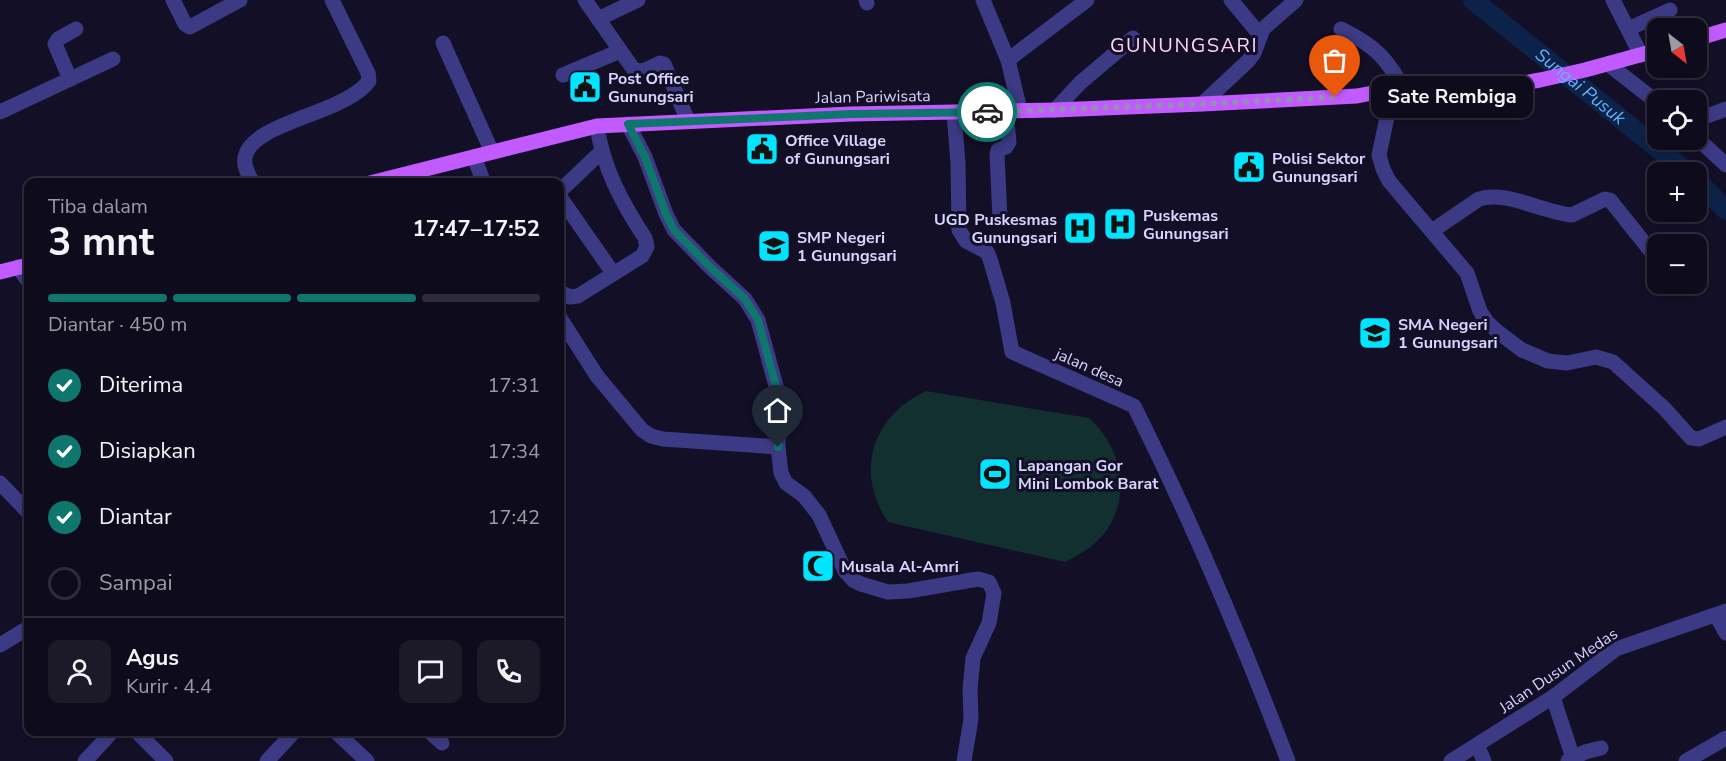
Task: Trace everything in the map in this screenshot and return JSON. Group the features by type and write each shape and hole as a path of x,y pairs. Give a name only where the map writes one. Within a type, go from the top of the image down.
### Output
{"main road":[{"path":"1707,36 1726,30"},
{"name":"Jalan Pariwisata","path":"390,178 597,126 851,114 954,113 1202,104 1357,96 1399,91 1461,92 1540,80 1647,53"},
{"path":"0,272 23,266"}],"street":[{"path":"173,0 185,24 190,27 240,0"},
{"path":"585,0 620,51 637,71 643,71 660,63 664,64 688,121"},
{"path":"598,19 638,0"},
{"path":"1008,60 1086,0"},
{"path":"1231,0 1260,35"},
{"path":"1202,104 1252,57 1263,29 1296,0"},
{"path":"1613,0 1641,55"},
{"path":"250,178 245,162 247,151 254,143 283,125 318,113 343,101 366,86 369,81 368,73 339,2"},
{"path":"991,3 1008,60 1013,111 1009,144 998,150 997,154 1000,219"},
{"path":"1628,29 1670,10"},
{"path":"70,79 55,44 58,39 76,29"},
{"path":"1341,29 1363,39 1380,52 1393,69 1399,91 1380,160 1389,181 1467,273 1484,318 1522,350 1554,363 1567,363 1596,357 1613,362 1664,408 1685,434 1693,439 1726,427"},
{"path":"1054,110 1080,82 1133,38"},
{"path":"443,43 492,152"},
{"path":"563,75 620,51"},
{"path":"0,112 112,59"},
{"path":"1596,67 1647,97"},
{"path":"1707,116 1726,109"},
{"name":"jalan desa","path":"954,113 960,230 968,243 987,252 990,259 1003,303 1012,352 1134,406 1208,562 1288,761"},
{"path":"628,124 645,157 674,230 745,299 758,320 779,397 778,447 784,480 804,496 819,515 841,565 853,580 870,588 888,592 908,591 978,579 987,581 992,586 994,596 989,623 973,658 970,689 971,719 964,761"},
{"path":"564,294 575,297 643,255 646,249 647,243 614,185 601,152 597,126"},
{"path":"1707,147 1725,163"},
{"path":"564,187 601,152"},
{"path":"474,157 482,178"},
{"path":"1432,231 1479,199 1486,197 1500,198 1572,215 1605,199 1610,200 1647,246"},
{"path":"564,203 613,273"},
{"path":"564,324 597,376 642,430 651,436 663,439 778,447"},
{"path":"0,483 24,508"},
{"path":"1721,613 1726,633"},
{"name":"Jalan Dusun Medas","path":"1451,761 1553,697 1625,645 1721,613"},
{"path":"0,645 24,630"},
{"path":"1553,697 1570,759 1601,748"},
{"path":"85,761 108,736"},
{"path":"141,736 166,761"},
{"path":"267,761 290,736"},
{"path":"340,736 367,761"},
{"path":"434,736 442,743"},
{"path":"1686,761 1726,738"},
{"path":"1477,745 1484,761"}],"green space":[{"name":"Lapangan Gor Mini Lombok Barat","path":"926,391 1089,418 1109,443 1119,472 1119,502 1106,531 1087,549 1065,562 888,522 878,503 872,484 871,465 874,447 881,430 892,415 907,402"}],"waterway":[{"name":"Sungai Pusuk","path":"1473,0 1675,162"},
{"name":"Sungai Pusuk","path":"1707,191 1726,210"}],"way so far":[{"path":"987,112 1335,97"}],"place":[{"name":"Post Office Gunungsari","path":"585,87"},
{"name":"Sate Rembiga","path":"1335,97"},
{"name":"Office Village of Gunungsari","path":"762,149"},
{"name":"Polisi Sektor Gunungsari","path":"1249,167"},
{"name":"Puskemas Gunungsari","path":"1120,224"},
{"name":"UGD Puskesmas Gunungsari","path":"1080,228"},
{"name":"SMP Negeri 1 Gunungsari","path":"774,246"},
{"name":"SMA Negeri 1 Gunungsari","path":"1375,333"},
{"name":"Lapangan Gor Mini Lombok Barat","path":"995,474"},
{"name":"Musala Al-Amri","path":"818,566"}],"district":[{"name":"GUNUNGSARI","path":"1184,45"}],"route":[{"path":"778,447 779,397 758,320 745,299 710,267 670,224 656,183 628,124 851,114 987,112"}]}
